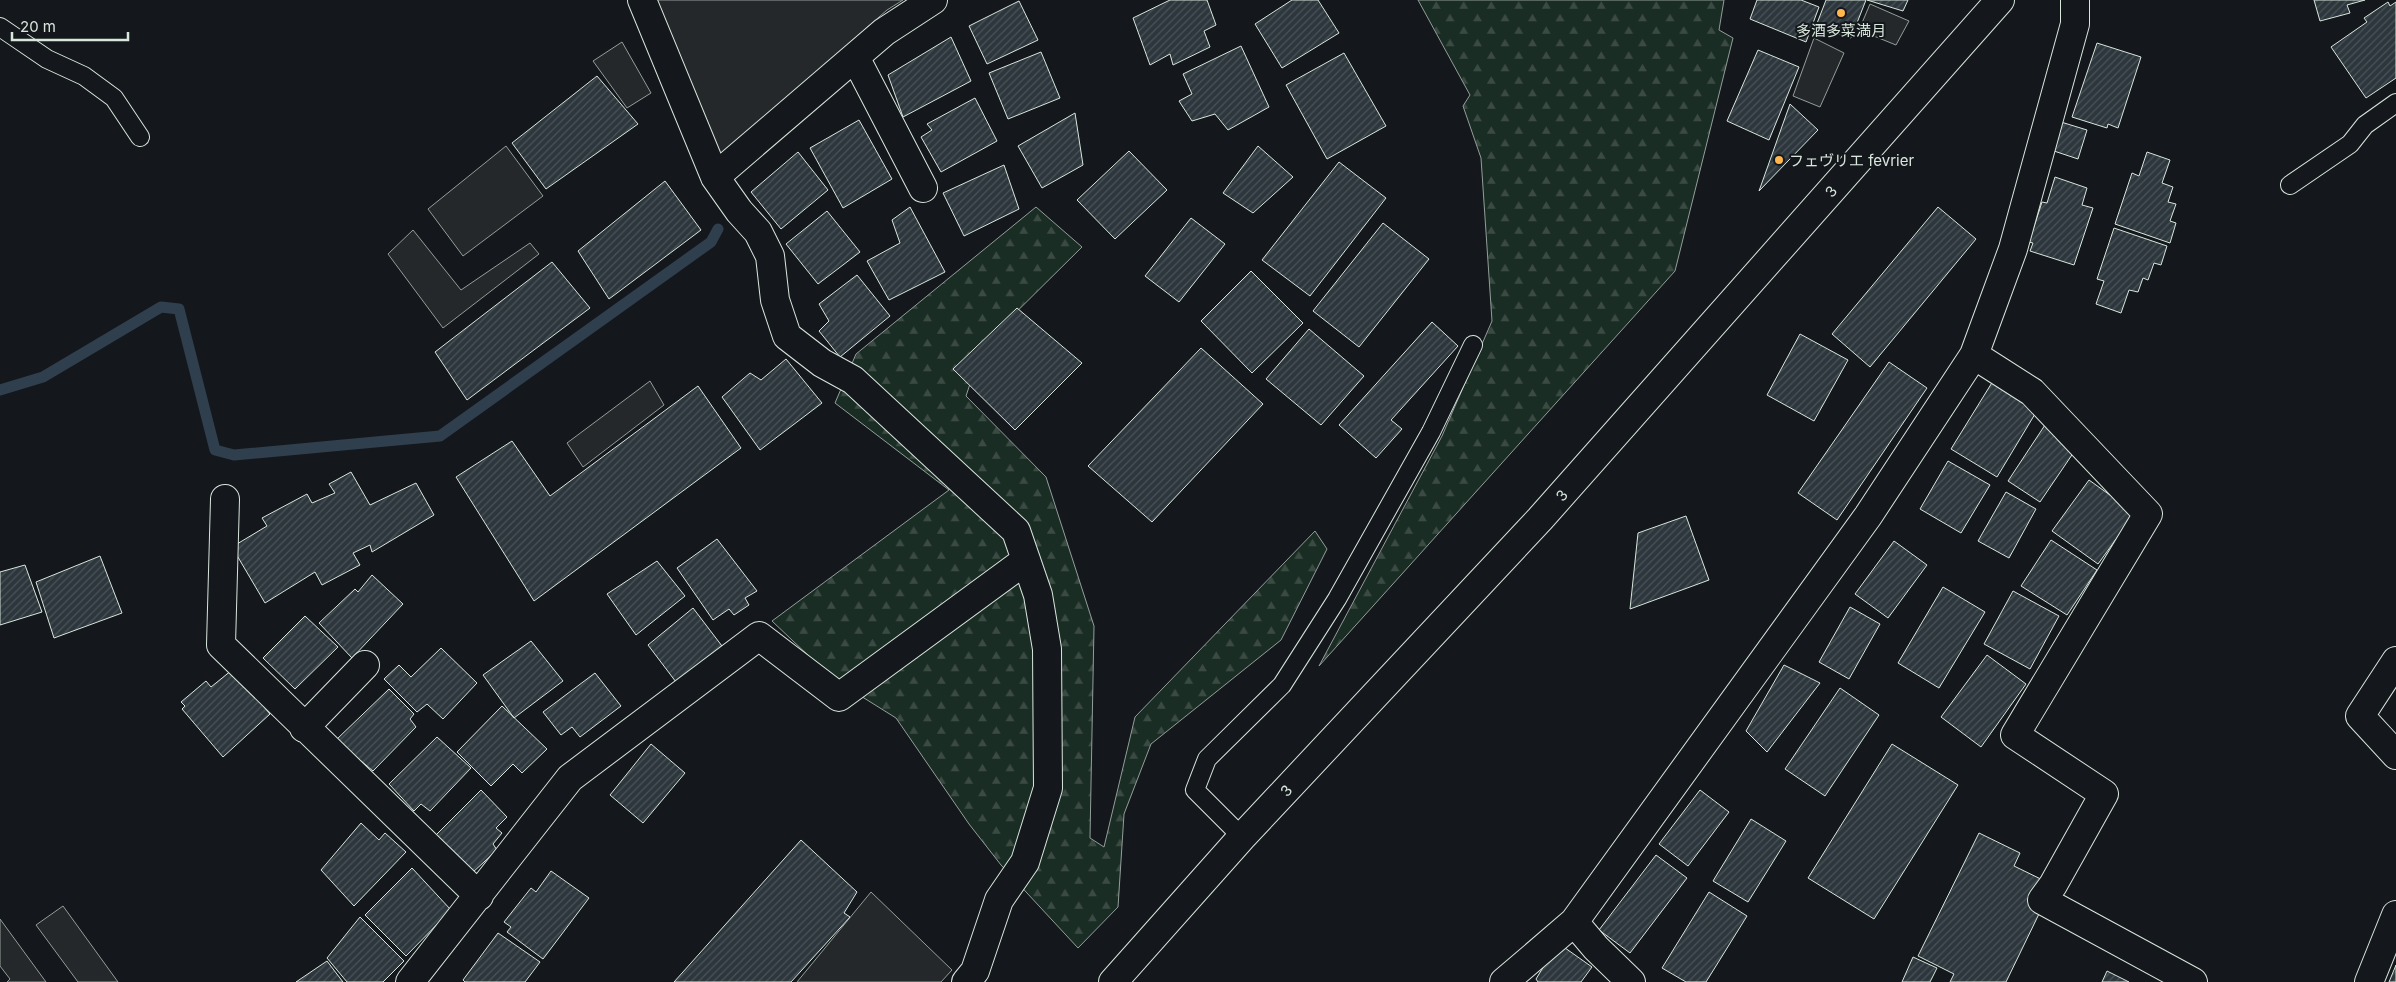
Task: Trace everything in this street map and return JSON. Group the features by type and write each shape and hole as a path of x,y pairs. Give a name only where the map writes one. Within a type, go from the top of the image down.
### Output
{"street":[{"path":"642,0 715,177 739,211 758,232 770,256 776,300 787,336 822,364 854,380 1016,531 1038,595 1047,649 1048,788 1025,862 999,900 975,971 966,982"},
{"path":"715,177 884,32 933,0"},
{"name":"3","path":"1113,982 1242,837 1540,519 2000,0"},
{"path":"1504,982 1574,922 1868,516 1974,355 2013,249 2075,24 2075,0"},
{"path":"855,57 923,188"},
{"path":"1974,355 2032,392 2148,514 2015,735 2104,794 2053,885 2042,900 2193,982"},
{"path":"225,499 221,646 479,896"},
{"path":"410,982 570,778 759,636 839,697 1026,560"},
{"path":"2396,661 2360,716 2396,755"},
{"path":"304,728 365,665"},
{"path":"2369,982 2396,915"},
{"path":"1574,922 1596,948 1631,982"}],"lane":[{"path":"0,27 47,59 84,76 114,98 140,137"},
{"path":"2290,185 2350,144 2365,124 2396,103"},
{"path":"1242,837 1195,790 1208,759 1282,685 1328,615 1431,432 1472,345"}],"green space":[{"path":"1418,0 1724,0 1719,30 1733,38 1675,271 1319,666 1442,436 1492,321 1481,158 1463,106 1470,95"},
{"path":"1036,207 1082,247 983,345 966,396 1046,477 1094,626 1090,838 1104,847 1135,717 1315,531 1327,549 1281,640 1151,744 1124,814 1118,907 1078,948 1001,865 969,824 896,718 832,678 772,621 949,490 835,403 856,354"}],"shaded area":[{"path":"651,0 903,0 887,10 724,153 711,151"},
{"path":"1870,4 1909,21 1896,45 1859,30"},
{"path":"1814,38 1844,53 1820,107 1793,96"},
{"path":"622,42 651,93 627,108 593,61"},
{"path":"506,146 543,196 463,256 428,209"},
{"path":"413,230 461,290 530,243 539,254 443,328 388,254"},
{"path":"650,381 664,405 583,467 567,443"},
{"path":"871,892 952,970 941,982 797,982"},
{"path":"63,906 118,982 78,982 36,925"},
{"path":"0,919 46,982 7,982 10,979 0,966"}],"building":[{"path":"1170,0 1207,0 1216,25 1204,31 1210,47 1173,65 1170,54 1150,65 1133,18"},
{"path":"1292,0 1318,0 1339,33 1282,68 1255,24"},
{"path":"1757,0 1801,0 1819,7 1806,42 1750,19"},
{"name":"多酒多菜満月","path":"1826,0 1866,0 1851,38 1816,26"},
{"name":"多酒多菜満月","path":"1867,0 1908,0 1903,11"},
{"path":"2314,0 2365,0 2347,5 2350,13 2320,21"},
{"path":"1019,1 1038,40 987,64 969,26"},
{"path":"2388,2 2390,6 2396,2 2396,78 2366,98 2331,47 2367,22 2364,18"},
{"path":"951,37 971,81 903,117 888,75"},
{"path":"2097,43 2141,57 2118,128 2108,124 2107,128 2072,117"},
{"path":"1241,46 1269,107 1228,130 1215,114 1192,121 1179,101 1192,94 1183,74"},
{"path":"1758,50 1799,67 1769,140 1727,121"},
{"path":"1041,52 1060,98 1008,119 989,73"},
{"path":"1344,53 1386,126 1327,159 1286,85"},
{"path":"597,76 638,124 546,189 512,143"},
{"path":"975,98 997,141 941,172 921,137 932,130 927,124"},
{"name":"フェヴリエ fevrier","path":"1790,104 1818,130 1759,191"},
{"path":"1075,113 1083,165 1042,188 1018,146"},
{"path":"859,120 892,179 843,208 810,148"},
{"path":"2061,122 2087,130 2078,159 2051,150"},
{"path":"1258,146 1293,177 1253,213 1223,193"},
{"path":"1129,151 1167,190 1115,239 1077,200"},
{"path":"798,152 828,190 781,229 751,192"},
{"path":"2147,152 2170,160 2162,183 2173,187 2168,202 2176,204 2170,221 2176,223 2170,243 2115,224 2132,173 2139,176"},
{"path":"1339,162 1386,198 1310,296 1262,260"},
{"path":"1004,165 1019,209 964,236 943,193"},
{"path":"2055,177 2087,188 2082,205 2093,208 2074,265 2030,251 2033,243 2029,242 2042,202 2047,203"},
{"path":"665,181 701,230 609,299 578,251"},
{"path":"910,207 945,272 889,300 867,261 900,243 892,220"},
{"path":"1938,207 1976,239 1870,367 1832,334"},
{"path":"827,211 860,252 818,284 786,244"},
{"path":"1191,218 1225,244 1179,302 1145,276"},
{"path":"1383,223 1429,259 1359,347 1313,311"},
{"path":"2114,228 2167,246 2161,265 2154,263 2148,280 2143,278 2138,292 2129,290 2121,313 2096,304 2104,281 2097,279"},
{"path":"552,262 590,308 467,400 435,352"},
{"path":"1251,271 1303,323 1252,373 1201,321"},
{"path":"857,275 890,316 840,357 819,331 829,321 819,304"},
{"path":"1017,308 1082,363 1015,430 953,369"},
{"path":"1432,322 1458,346 1391,420 1402,429 1376,458 1339,425"},
{"path":"1309,329 1364,376 1321,425 1266,379"},
{"path":"1800,334 1848,360 1814,421 1767,395"},
{"path":"1201,348 1263,404 1152,522 1088,466"},
{"path":"786,359 822,403 760,450 722,397 750,373 761,380"},
{"path":"1889,362 1927,388 1837,520 1798,493"},
{"path":"1993,381 2038,409 1997,477 1951,449"},
{"path":"698,386 741,448 534,601 456,477 512,441 550,496"},
{"path":"2045,425 2078,446 2040,502 2008,481"},
{"path":"1948,461 1990,485 1961,533 1920,509"},
{"path":"351,472 370,505 416,483 434,515 372,552 370,545 353,553 360,565 322,585 315,572 265,603 232,547 267,526 262,518 307,494 312,503 335,493 329,484"},
{"path":"2089,480 2135,513 2098,564 2052,531"},
{"path":"2006,492 2036,509 2009,558 1978,541"},
{"path":"1686,516 1709,580 1630,609 1638,533"},
{"path":"717,539 757,591 745,598 749,605 734,615 729,609 713,620 677,568"},
{"path":"2051,540 2097,570 2067,615 2021,586"},
{"path":"1894,541 1927,565 1888,618 1855,594"},
{"path":"100,556 122,613 54,638 36,582"},
{"path":"657,561 685,596 636,635 607,594"},
{"path":"25,565 42,612 0,625 0,572"},
{"path":"372,575 403,604 352,658 319,623 355,589 358,592"},
{"path":"1943,587 1985,612 1939,688 1898,663"},
{"path":"2013,591 2059,616 2030,669 1984,644"},
{"path":"1850,607 1880,624 1849,679 1819,662"},
{"path":"693,608 722,646 676,682 648,645"},
{"path":"305,616 338,647 295,689 263,658"},
{"path":"531,641 563,681 514,718 483,675"},
{"path":"441,648 477,683 443,719 427,704 417,712 384,679 399,665 411,677"},
{"path":"1987,655 2026,684 1981,747 1941,717"},
{"path":"1784,665 1820,683 1767,752 1746,731"},
{"path":"232,670 270,714 223,757 182,709 185,706 181,702 206,681 211,687"},
{"path":"595,673 621,706 580,737 572,727 561,735 543,712"},
{"path":"1840,688 1879,715 1825,796 1785,769"},
{"path":"389,689 414,714 410,719 416,727 373,771 336,740"},
{"path":"502,706 547,749 522,773 513,764 491,786 457,752"},
{"path":"437,737 471,768 430,811 421,804 414,811 389,784"},
{"path":"651,744 685,773 643,823 610,795"},
{"path":"1892,744 1958,785 1874,919 1808,878"},
{"path":"481,790 507,817 496,828 502,833 493,844 497,850 472,873 436,835"},
{"path":"1700,790 1729,812 1688,866 1659,844"},
{"path":"1751,819 1786,841 1748,902 1713,881"},
{"path":"361,823 379,840 385,833 406,852 354,906 321,870"},
{"path":"1979,833 2020,853 2014,866 2053,885 2006,982 1950,982 1954,974 1918,956"},
{"path":"801,840 857,892 844,913 850,917 791,982 674,982"},
{"path":"1656,855 1687,878 1630,953 1599,930"},
{"path":"412,868 451,910 406,956 365,915"},
{"path":"551,871 589,898 543,959 507,932 511,927 504,922 531,888 536,892"},
{"path":"1709,892 1747,916 1706,982 1686,982 1662,968"},
{"path":"360,917 404,961 383,982 347,982 327,958"},
{"path":"498,933 540,962 525,982 465,982 463,980"},
{"path":"1558,943 1592,967 1581,982 1538,982 1536,979"},
{"path":"1913,957 1937,968 1930,982 1902,982"},
{"path":"327,961 343,982 296,982"},
{"path":"2396,965 2396,982 2389,982"},
{"path":"2107,971 2129,982 2102,982"}],"waterway":[{"path":"0,390 43,377 161,307 179,309 215,450 234,455 440,436 711,242 718,229"}],"place":[{"name":"多酒多菜満月","path":"1841,13"},
{"name":"フェヴリエ fevrier","path":"1779,160"}]}
